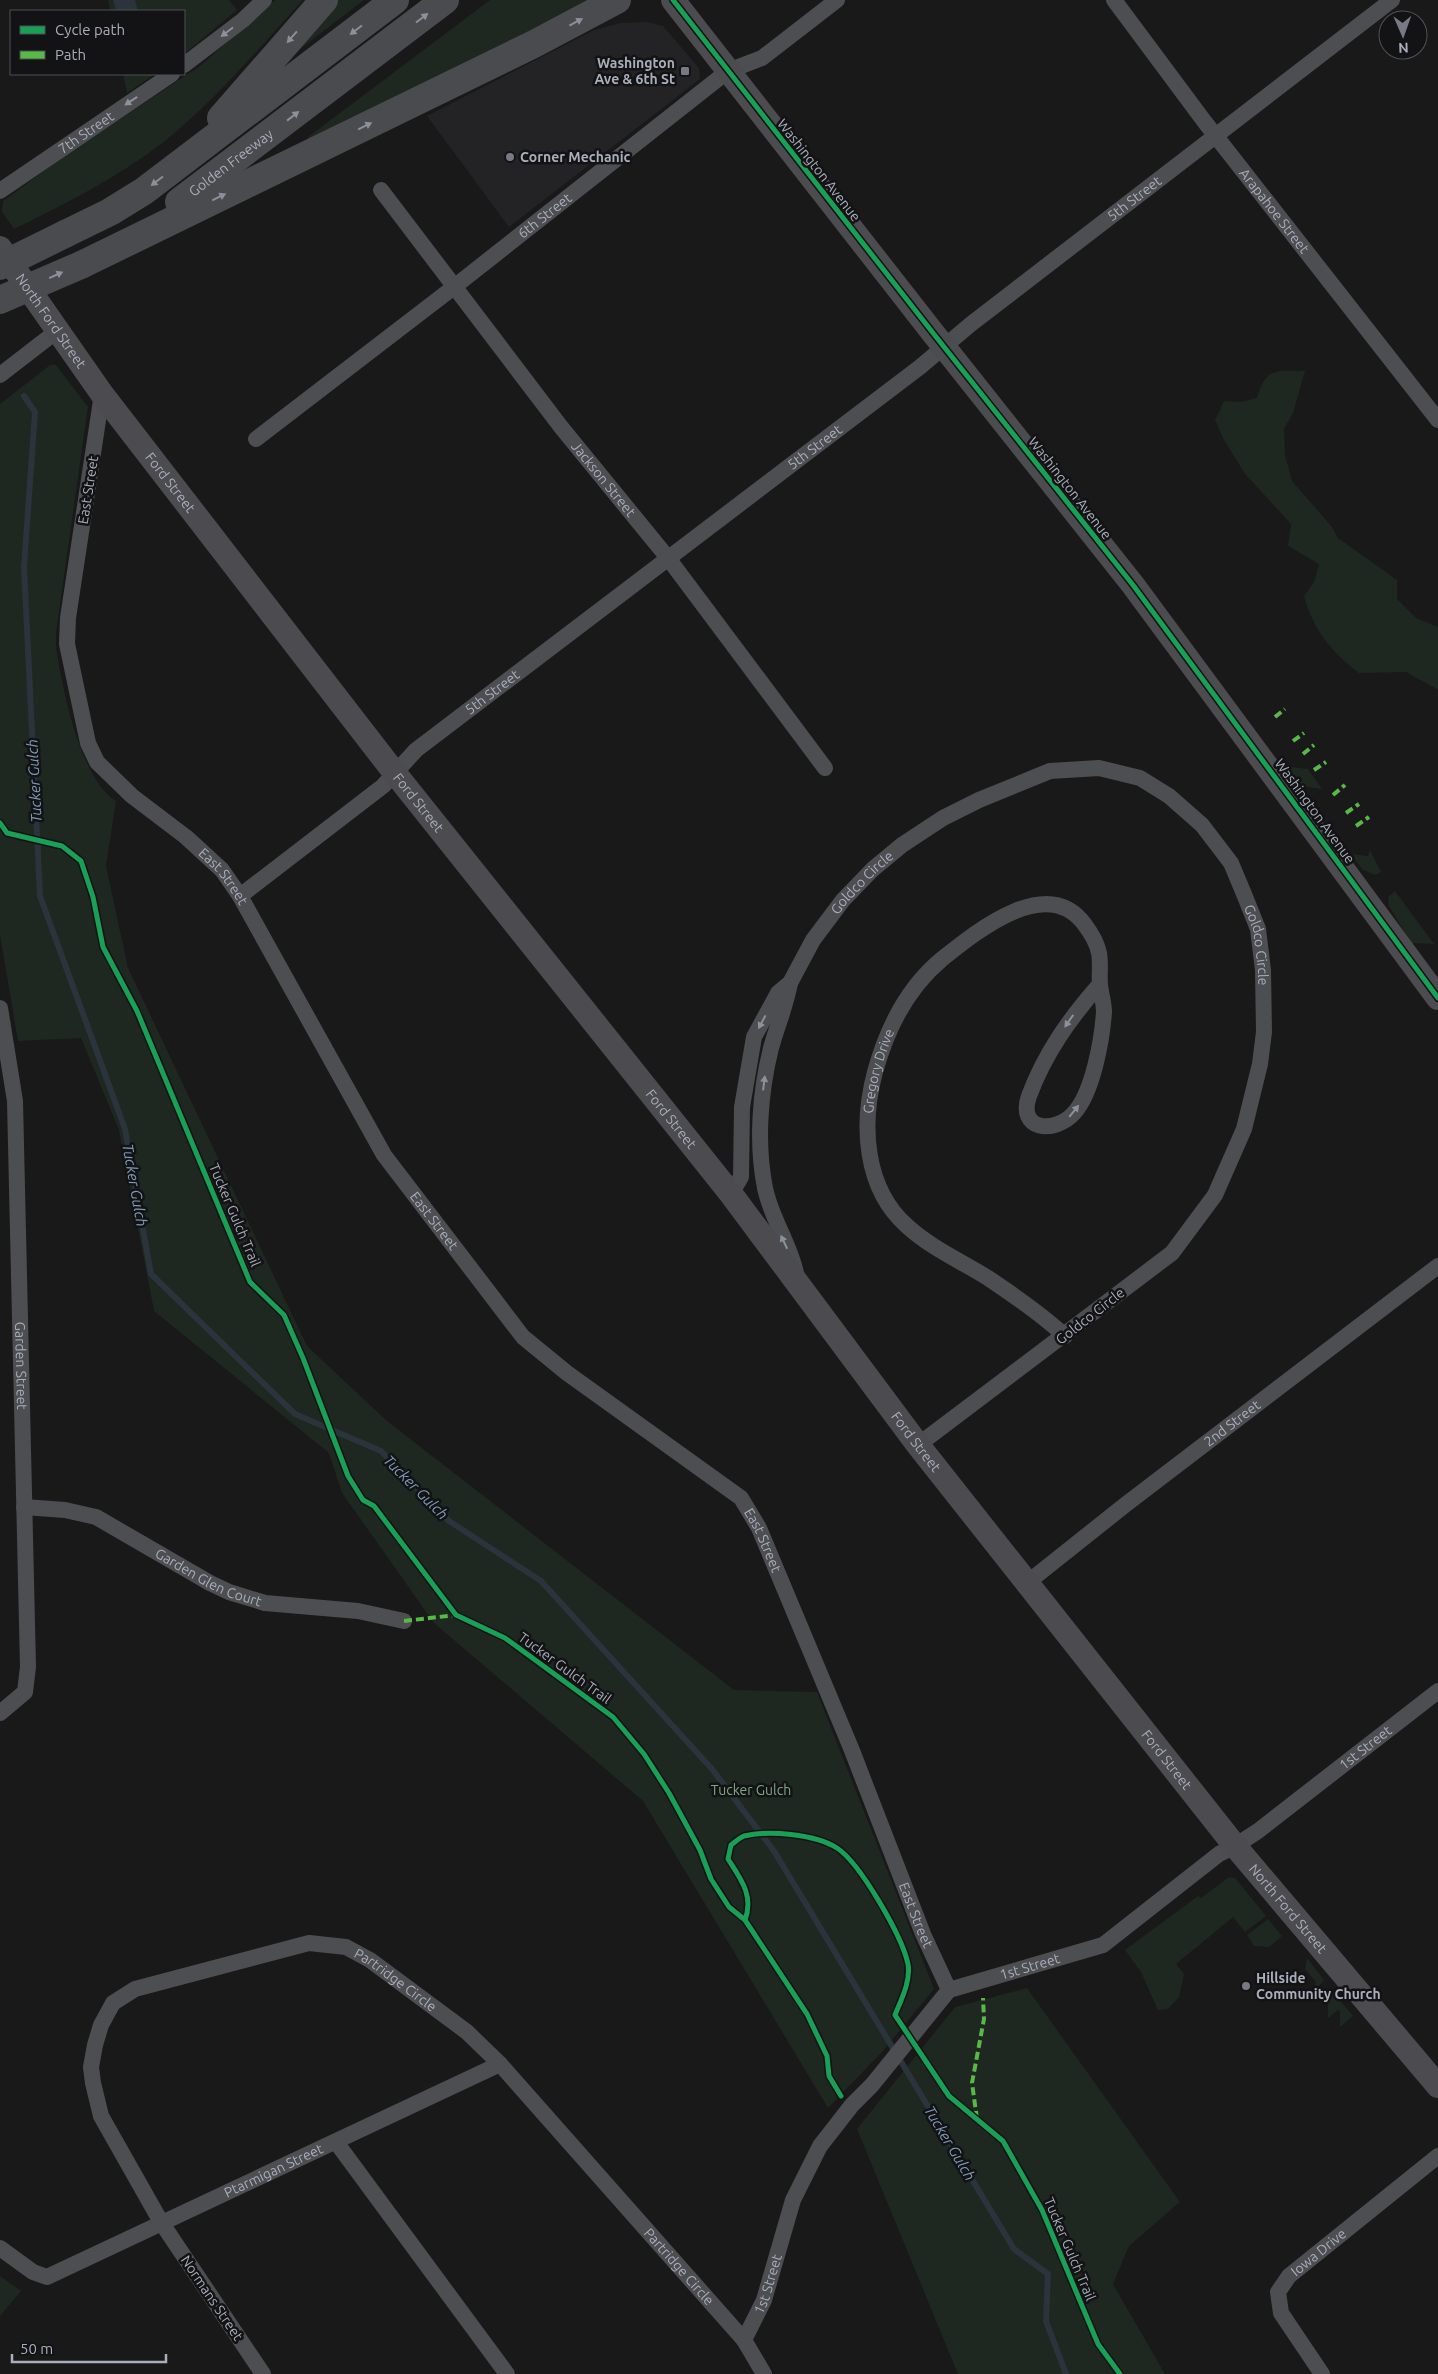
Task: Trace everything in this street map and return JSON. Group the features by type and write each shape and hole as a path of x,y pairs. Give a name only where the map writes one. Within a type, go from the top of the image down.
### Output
{"highway":[{"path":"181,163 324,0"},
{"path":"0,266 127,202 395,0"},
{"name":"Golden Freeway","path":"0,300 81,265 133,234 191,194 445,0"},
{"path":"81,265 534,44 617,0"}],"street":[{"path":"185,64 243,20 264,0"},
{"name":"Washington Avenue","path":"673,0 1139,593 1438,998"},
{"name":"6th Street","path":"256,439 454,287 728,71 762,58 837,0"},
{"name":"Arapahoe Street","path":"1114,0 1217,136 1432,401 1438,420"},
{"name":"5th Street","path":"240,896 383,786 416,750 945,348 967,327 1060,254 1217,136 1392,0"},
{"name":"7th Street","path":"0,191 171,75"},
{"name":"Jackson Street","path":"381,190 561,427 668,558 825,768"},
{"name":"North Ford Street","path":"0,248 102,394"},
{"path":"0,375 57,331"},
{"name":"Ford Street","path":"102,394 394,772 731,1194 799,1288 918,1445 1235,1846"},
{"name":"East Street","path":"102,394 68,618 67,644 88,743 97,762 132,796 186,837 222,870 240,896 384,1155 523,1337 567,1373 741,1498 763,1537 851,1748 923,1934 949,1990"},
{"name":"Goldco Circle","path":"799,1288 793,1260 771,1210 764,1187 760,1120 764,1079 790,983 813,940 843,900 873,869 902,845 943,818 1050,771 1099,768 1140,778 1169,796 1202,825 1231,864 1258,929 1263,970 1264,1032 1260,1064 1244,1128 1215,1195 1172,1253 1065,1336 918,1445"},
{"name":"Gregory Drive","path":"1065,1336 1047,1319 988,1278 927,1242 905,1225 889,1204 871,1170 867,1119 870,1087 882,1046 898,1012 917,983 941,960 972,936 1014,910 1038,904 1065,906 1079,917 1092,934 1099,953 1100,984 1104,1009 1093,1071 1085,1095 1076,1110 1064,1122 1049,1128 1038,1125 1029,1118 1026,1106 1049,1051 1071,1018 1100,984"},
{"name":"Goldco Circle","path":"731,1194 741,1176 742,1108 754,1037 778,993 790,983"},
{"name":"Garden Street","path":"0,1008 7,1102 24,1507 28,1667 25,1692 0,1713"},
{"name":"2nd Street","path":"1027,1583 1125,1505 1438,1266"},
{"name":"Garden Glen Court","path":"24,1507 65,1510 96,1517 229,1592 265,1602 358,1611 404,1621"},
{"name":"1st Street","path":"744,2340 764,2300 793,2200 816,2154 852,2105 872,2085 949,1990 1103,1945 1219,1854 1235,1846 1438,1691"},
{"name":"North Ford Street","path":"1235,1846 1438,2086"},
{"name":"Partridge Circle","path":"161,2222 101,2116 93,2083 91,2066 101,2025 113,2003 135,1989 309,1943 346,1947 370,1960 467,2032 500,2064 744,2340 764,2374"},
{"name":"Ptarmigan Street","path":"0,2248 33,2272 47,2276 500,2064"},
{"path":"336,2142 507,2374"},
{"name":"Iowa Drive","path":"1322,2374 1281,2313 1278,2292 1289,2276 1438,2156"},
{"name":"Normans Street","path":"161,2222 263,2374"}],"shaded area":[{"path":"647,22 663,26 699,68 700,79 509,227 427,116 594,30 621,23"}],"green space":[{"path":"108,0 229,0 237,10 185,53 185,10 110,10"},
{"path":"275,0 303,0 237,73 184,125 165,141 111,178 14,229 2,212 3,201 63,157 200,66"},
{"path":"334,0 364,0 282,63"},
{"path":"490,0 587,0 520,41 310,142 308,137"},
{"path":"123,75 154,75 127,93"},
{"name":"Tucker Gulch","path":"50,365 56,365 88,407 56,633 56,647 68,708 83,753 92,773 103,790 116,801 106,866 128,968 307,1346 387,1421 734,1690 817,1692 934,1989 882,2052 828,2108 643,1801 434,1623 342,1493 329,1453 154,1311 119,1130 81,1038 18,1041 0,935 0,404"},
{"path":"1305,371 1293,413 1284,429 1285,455 1292,481 1332,527 1338,538 1397,580 1397,599 1416,618 1438,627 1438,690 1406,672 1359,673 1340,657 1324,639 1312,619 1304,596 1314,582 1319,564 1288,546 1291,524 1245,474 1224,440 1215,420 1224,401 1241,402 1257,398 1264,380 1268,376 1279,372"},
{"path":"1285,766 1308,769 1322,789 1300,786"},
{"path":"1370,850 1381,872 1375,875 1363,870 1351,854 1368,856"},
{"path":"1395,891 1434,944 1411,943 1389,906 1388,897"},
{"path":"1229,1877 1235,1878 1266,1916 1245,1932 1233,1917 1176,1964 1184,1974 1179,1997 1168,2009 1158,2010 1141,1972 1125,1950 1198,1896 1201,1898"},
{"path":"1268,1919 1282,1936 1269,1947 1254,1946 1247,1935"},
{"path":"1307,1958 1324,1980 1314,1991 1316,1982 1305,1969"},
{"path":"1027,1988 1180,2202 1129,2246 1113,2284 1165,2374 958,2374 857,2129 955,2007"},
{"path":"1334,1993 1353,2016 1340,2027 1340,2012 1338,2010 1328,2018 1328,1998"},
{"path":"0,2276 21,2291 0,2316"}],"waterway":[{"path":"124,0 127,10"},
{"name":"Tucker Gulch","path":"24,396 35,412 24,567 40,896 125,1129 151,1274 295,1414 381,1451 449,1521 541,1581 712,1769 774,1851 1014,2249 1048,2274 1046,2321 1066,2374"}],"marked path":[{"path":"1275,717 1285,709"},
{"path":"1293,741 1304,733"},
{"path":"1303,754 1314,745"},
{"path":"1314,770 1326,762"},
{"path":"1333,795 1345,785"},
{"path":"1346,813 1359,804"},
{"path":"1356,826 1369,817"},
{"path":"404,1621 456,1615"},
{"path":"977,2119 972,2083 984,2019 983,1998"}],"cycle path":[{"path":"673,0 1133,585 1438,998"},
{"name":"Tucker Gulch Trail","path":"0,823 7,833 62,846 81,861 93,897 103,947 137,1011 250,1282 284,1315 303,1358 348,1476 363,1500 374,1506 456,1615 505,1638 613,1717 644,1754 669,1793 700,1850 711,1879 729,1907 745,1920 807,2014 827,2056 829,2076 841,2096"},
{"name":"Tucker Gulch Trail","path":"745,1920 748,1903 747,1895 728,1859 731,1845 744,1836 778,1833 817,1839 837,1848 857,1869 889,1919 898,1936 908,1964 907,1984 895,2015 949,2096 1003,2141 1042,2210 1098,2344 1120,2374"}],"place":[{"name":"Washington Ave & 6th St","path":"685,71"},
{"name":"Corner Mechanic","path":"510,157"},
{"name":"Hillside Community Church","path":"1246,1986"}]}
